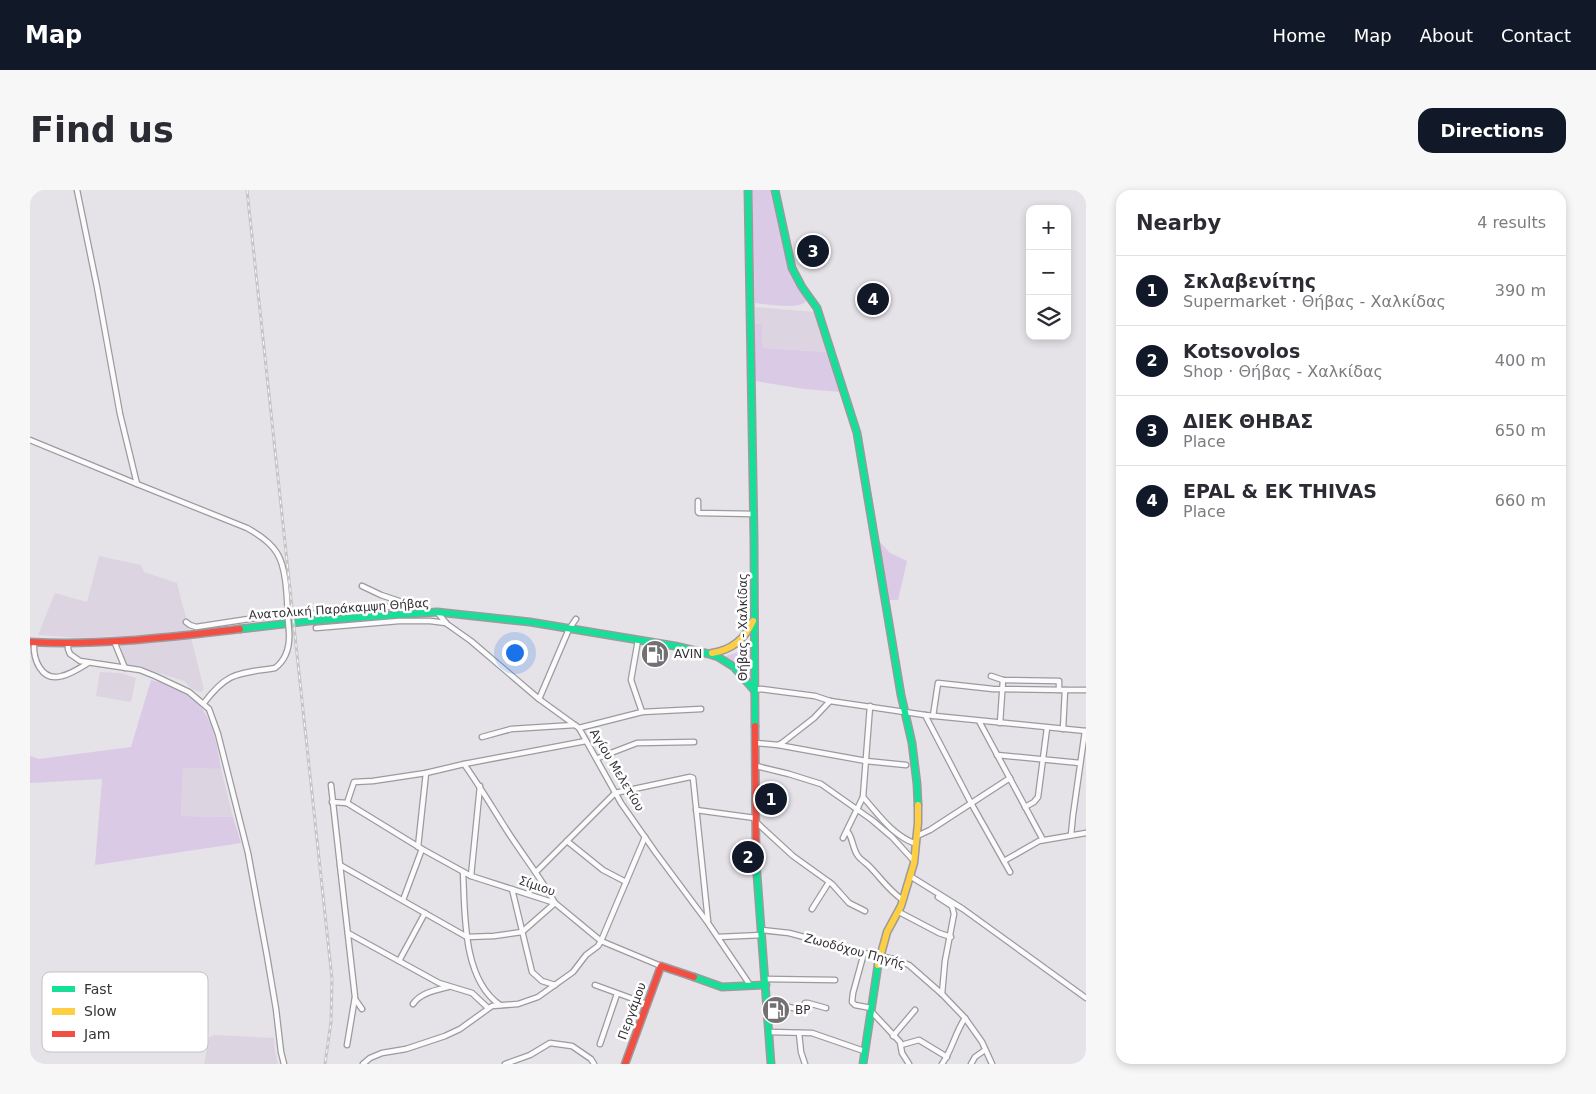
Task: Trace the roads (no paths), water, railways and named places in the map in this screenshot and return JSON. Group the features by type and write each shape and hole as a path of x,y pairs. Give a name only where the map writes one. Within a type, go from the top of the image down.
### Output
{"main road":[{"name":"Θήβας - Χαλκίδας","path":"748,190 754,514 755,820 757,885 771,1064"},
{"path":"774,190 794,275 817,308 857,433 904,711 912,743 917,784 917,836 914,861 899,912 887,932 879,956 863,1064"},
{"name":"Ανατολική Παράκαμψη Θήβας","path":"32,642 68,644 170,637 299,622 436,612 497,618 569,629 675,646 709,654 734,667 754,690"},
{"path":"709,654 728,649 737,644 744,637 754,619"},
{"name":"Σίμιου","path":"661,966 722,987 750,986"},
{"name":"Περγάμου","path":"625,1064 661,966"},
{"path":"750,986 765,982"}],"street":[{"path":"77,190 120,414 137,484"},
{"path":"30,440 247,528 262,538 277,553 284,575 288,616 289,644 285,657 275,668 236,674 230,677 217,686 204,703"},
{"path":"698,501 699,513 754,514"},
{"path":"362,586 381,595 415,606 425,612"},
{"path":"310,614 342,610 415,606"},
{"name":"Αγίου Μελετίου","path":"436,612 447,624 471,641 539,699 577,727 598,758 615,793 718,937 750,986"},
{"path":"186,622 196,627 288,616"},
{"path":"539,699 569,629 576,619"},
{"path":"316,628 399,621 438,621 447,624"},
{"path":"638,640 631,680 642,712"},
{"path":"114,641 125,668"},
{"path":"32,642 37,665 43,672 53,677 62,677 88,663"},
{"path":"68,644 70,654 80,660 88,663 140,670 189,692 209,709 248,852 284,1064"},
{"path":"991,676 1003,680 1059,681 1058,690"},
{"path":"1000,723 1003,680"},
{"path":"1037,680 1037,690"},
{"path":"933,716 938,683 1002,689 1086,690"},
{"path":"754,690 761,689 815,696 830,701 933,716 1086,731 1071,835"},
{"path":"1062,729 1065,690"},
{"path":"778,745 793,736 830,701"},
{"path":"843,838 863,797 870,706"},
{"path":"482,737 518,728 577,727 642,712 701,709"},
{"path":"925,715 1010,872"},
{"path":"978,721 1043,840"},
{"path":"1025,807 1034,802 1038,797 1047,728"},
{"path":"332,802 347,803 354,782 426,773 586,741"},
{"path":"598,758 637,743 694,742"},
{"path":"756,743 778,745 866,761 906,765"},
{"path":"997,755 1080,763"},
{"path":"340,865 466,937 522,932 554,903 536,872 464,764"},
{"path":"756,766 822,784 856,810 865,814 892,837 914,861"},
{"path":"402,900 420,848 426,773"},
{"path":"536,872 615,793 690,777 694,780 708,905 708,923"},
{"path":"917,836 930,830 1010,778"},
{"path":"330,786 355,998 347,1045"},
{"path":"470,876 480,786"},
{"path":"863,797 891,829 906,840 916,844"},
{"name":"Σίμιου","path":"347,803 470,876 554,903 601,941 661,966"},
{"path":"696,810 755,820 793,856 829,882 849,903 865,911"},
{"path":"846,831 850,835 858,856 888,888 903,900"},
{"path":"1004,861 1031,844 1043,840 1086,834"},
{"path":"363,1064 370,1058 382,1053 406,1049 446,1036 460,1029 488,1008 518,1004 533,999 573,972 586,955 598,946 601,941 645,837"},
{"path":"567,840 603,870 626,882"},
{"path":"463,872 466,937 471,958 478,977 487,993 500,1005"},
{"path":"910,877 952,906 954,914 945,961 942,994"},
{"path":"910,877 962,909 1086,998"},
{"path":"812,909 829,882"},
{"path":"512,890 532,972 542,981 555,985"},
{"path":"899,912 939,933 951,937"},
{"path":"399,961 425,913"},
{"path":"348,933 448,987 472,993 488,1008"},
{"name":"Ζωοδόχου Πηγής","path":"718,937 762,933 790,933 909,964 965,1018 977,1034 992,1064"},
{"path":"864,953 852,1002 854,1005 871,1009 901,1045 902,1053 909,1064"},
{"path":"765,982 835,980"},
{"path":"595,985 647,1004"},
{"path":"413,1004 425,994 448,987"},
{"path":"600,1044 617,994"},
{"path":"355,998 362,1009"},
{"path":"767,1002 802,1010 805,1003 826,1008"},
{"path":"893,1036 915,1010"},
{"path":"942,1064 965,1018"},
{"path":"769,1032 812,1033 864,1051"},
{"path":"799,1034 801,1052 805,1064"},
{"path":"901,1045 919,1040 947,1057"},
{"path":"505,1064 516,1063 550,1043 572,1046 591,1059 594,1064"},
{"path":"971,1064 975,1057 986,1050"}],"railway":[{"path":"247,190 332,979 331,1022 325,1064"}],"place":[{"name":"ΔΙΕΚ ΘΗΒΑΣ","path":"813,251"},
{"name":"EPAL & EK THIVAS","path":"873,299"},
{"name":"AVIN","path":"655,654"},
{"name":"Σκλαβενίτης","path":"771,799"},
{"name":"Kotsovolos","path":"748,857"},
{"name":"BP","path":"776,1010"}]}
